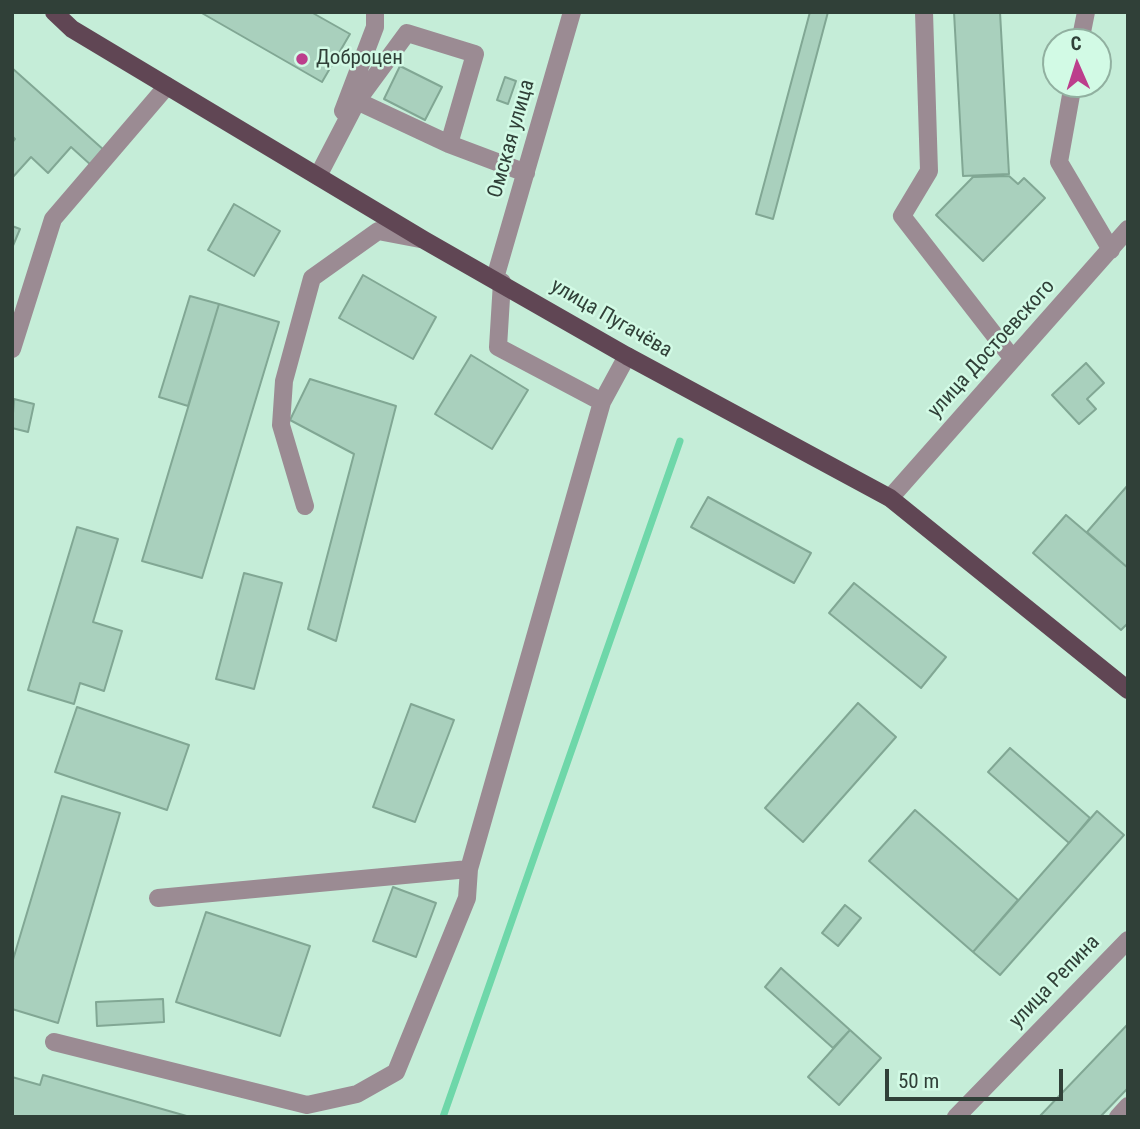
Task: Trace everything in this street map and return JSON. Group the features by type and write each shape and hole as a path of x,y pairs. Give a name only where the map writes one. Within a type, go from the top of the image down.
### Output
{"main road":[{"name":"улица Пугачёва","path":"54,12 72,29 424,240 627,356 890,498 1128,690"}],"street":[{"path":"318,176 374,27 376,12"},
{"name":"Омская улица","path":"572,12 498,280 498,347 602,402"},
{"path":"924,12 929,171 902,216 1013,359"},
{"path":"318,176 357,102 407,33 475,54 449,144"},
{"path":"12,349 53,219 167,86"},
{"path":"1070,98 1059,162 1111,250"},
{"path":"357,102 449,144 526,173"},
{"name":"улица Достоевского","path":"890,498 1128,229"},
{"path":"305,506 281,425 284,381 312,278 378,231 424,240"},
{"path":"54,1042 307,1105 357,1094 396,1072 467,898 469,869 602,402 627,356"},
{"path":"158,898 469,869"},
{"name":"улица Репина","path":"956,1117 1128,940"},
{"path":"1118,1117 1128,1106"}],"building":[{"path":"200,12 311,12 350,34 322,82"},
{"path":"810,12 828,12 773,219 756,214"},
{"path":"954,12 1000,12 1009,174 963,176"},
{"path":"400,66 442,87 425,120 384,99"},
{"path":"12,68 105,151 92,166 71,147 48,173 31,157 12,178 12,143 15,139 12,136"},
{"path":"505,77 516,81 508,104 497,100"},
{"path":"1009,176 1018,184 1024,178 1045,198 983,261 936,215 973,177"},
{"path":"234,204 280,231 254,276 208,250"},
{"path":"12,226 20,229 12,248"},
{"path":"363,275 436,317 413,359 339,318"},
{"path":"190,296 219,304 188,406 159,397"},
{"path":"219,304 279,322 202,578 142,561"},
{"path":"471,355 528,390 492,449 435,414"},
{"path":"1086,363 1104,383 1087,399 1096,409 1079,424 1052,395"},
{"path":"310,379 396,406 336,641 308,629 354,454 290,420"},
{"path":"14,399 34,404 28,432 12,428"},
{"path":"1128,485 1128,568 1087,532"},
{"path":"708,497 811,553 794,583 691,527"},
{"path":"1066,515 1128,568 1128,623 1121,630 1033,553"},
{"path":"77,527 118,539 93,622 122,631 104,691 80,683 74,704 28,690"},
{"path":"244,573 282,583 254,689 216,679"},
{"path":"854,583 946,657 921,688 829,613"},
{"path":"858,703 896,737 803,842 765,808"},
{"path":"411,704 454,720 415,822 373,807"},
{"path":"77,707 189,745 167,810 55,772"},
{"path":"1010,748 1090,818 1069,843 988,772"},
{"path":"62,796 120,813 58,1023 12,1009 12,963"},
{"path":"915,810 1018,900 973,952 869,861"},
{"path":"1097,811 1124,835 1000,975 973,952"},
{"path":"393,887 436,903 416,957 373,941"},
{"path":"845,905 861,918 838,946 822,933"},
{"path":"206,912 310,946 280,1036 176,1002"},
{"path":"781,968 850,1030 833,1048 765,987"},
{"path":"163,999 164,1022 97,1026 96,1002"},
{"path":"1128,1024 1128,1088 1100,1117 1039,1117"},
{"path":"850,1030 881,1058 839,1105 808,1077"},
{"path":"43,1075 190,1117 12,1117 12,1077 40,1085"}],"waterway":[{"path":"443,1117 680,441"}],"place":[{"name":"Доброцен","path":"302,59"}]}
